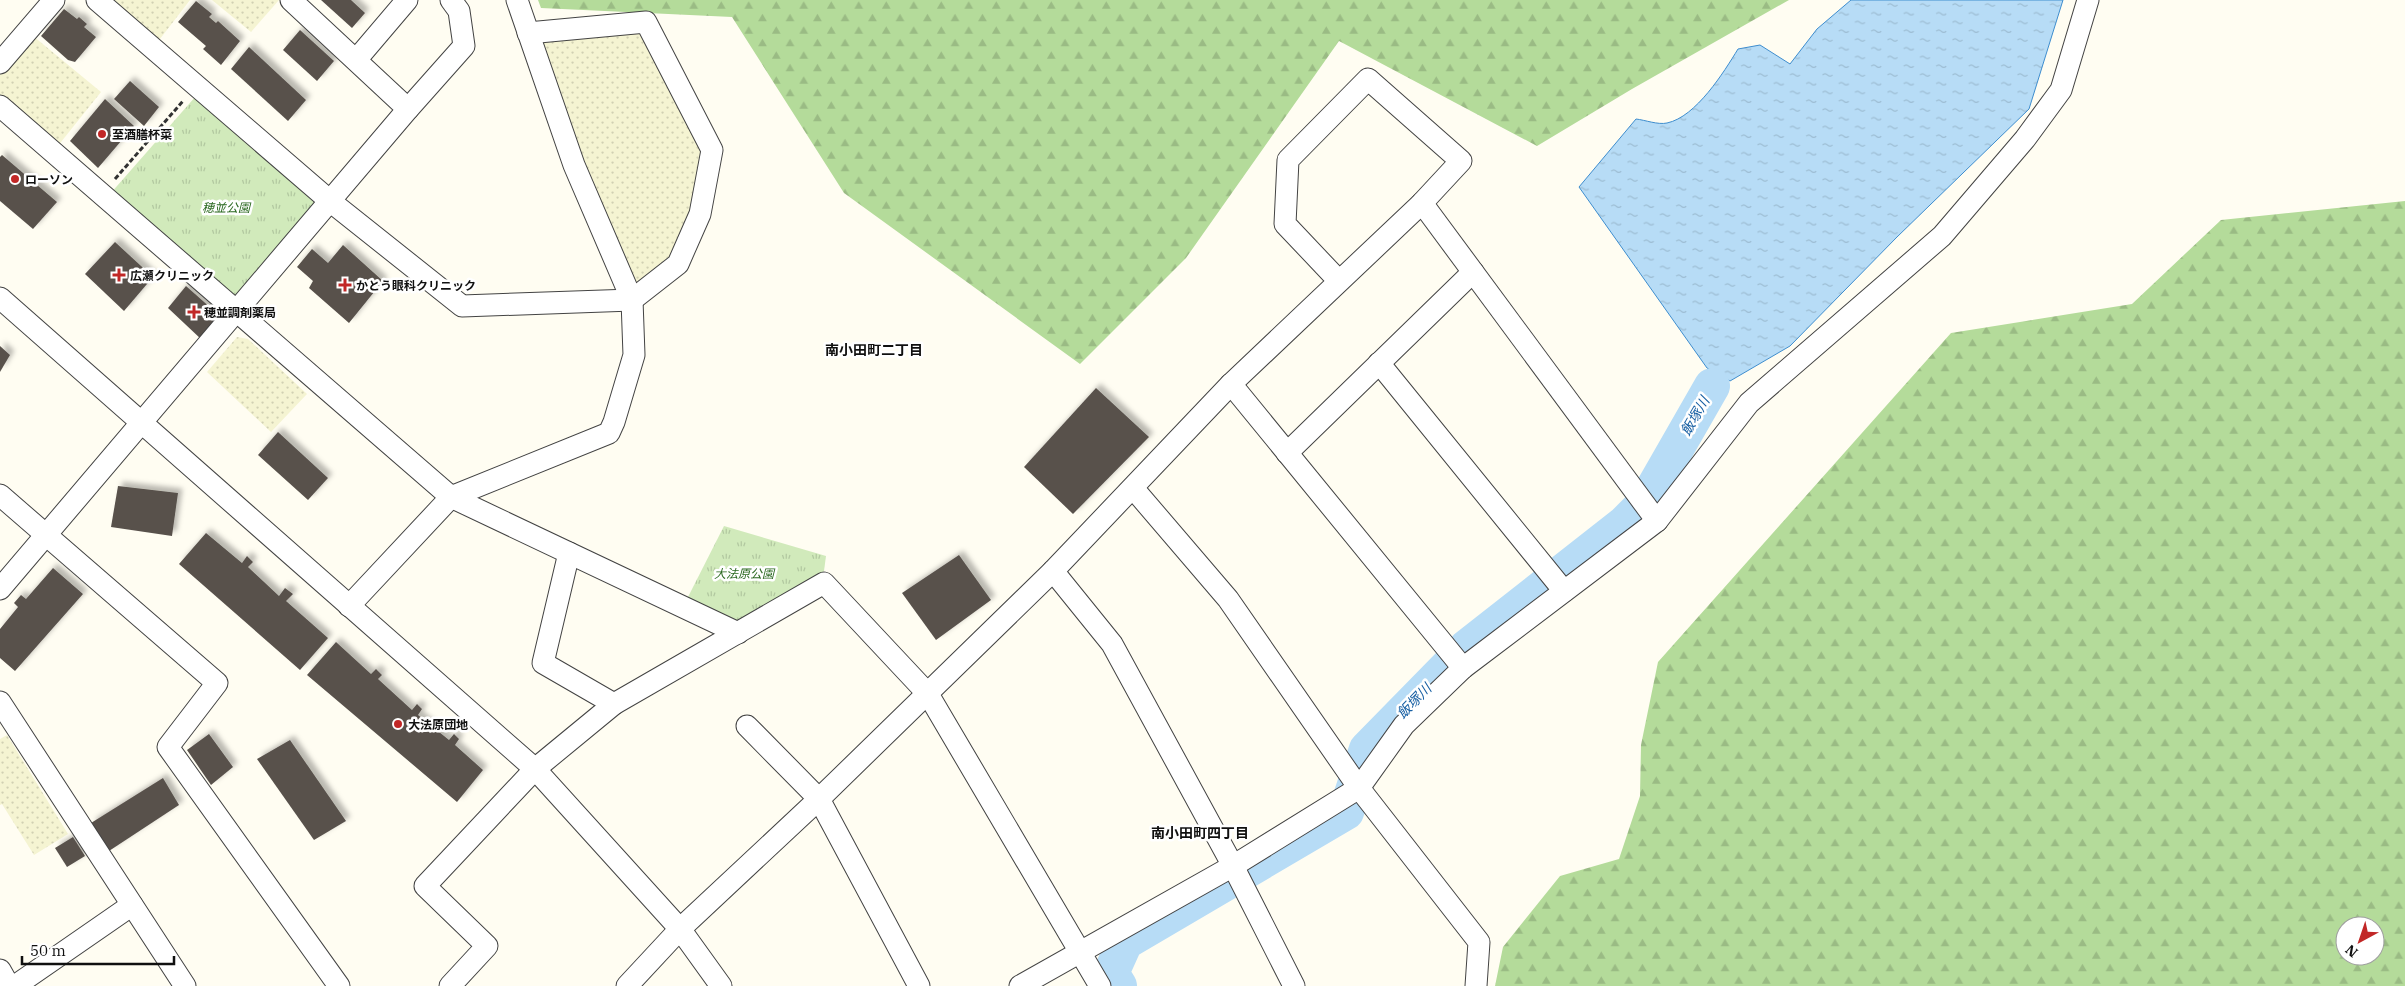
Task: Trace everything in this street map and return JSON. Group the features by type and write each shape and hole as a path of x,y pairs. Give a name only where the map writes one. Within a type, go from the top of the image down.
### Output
{"street":[{"path":"0,63 54,0"},
{"path":"97,0 330,202 462,306 632,300 678,264 700,214 712,150 646,22 528,33"},
{"path":"291,0 408,109"},
{"path":"356,60 407,0"},
{"path":"0,589 408,109 464,46 459,11 451,0"},
{"path":"349,606 451,497 609,433 634,355 632,300 574,165 517,0"},
{"path":"1020,986 1233,866 1360,788 1404,725 1463,668 1657,521 1749,403 1942,236 2025,139 2061,90 2088,0"},
{"path":"628,986 680,929 928,694 1053,571 1231,384 1422,203 1461,161 1368,79 1288,160 1285,224 1339,281"},
{"path":"0,106 451,497 738,633"},
{"path":"1422,203 1657,521"},
{"path":"1288,453 1472,272"},
{"path":"0,298 535,769 680,929 720,986"},
{"path":"1379,363 1564,591"},
{"path":"1231,384 1463,668"},
{"path":"1132,488 1228,599 1360,788 1479,942 1476,986"},
{"path":"0,495 217,683 168,747 338,986"},
{"path":"568,553 543,662 614,704"},
{"path":"1053,571 1112,644 1233,866 1294,986"},
{"path":"450,986 487,946 425,886 535,769 614,704 824,583 928,694 1100,986"},
{"path":"0,702 185,986"},
{"path":"747,726 819,798 919,986"},
{"path":"15,986 132,906"},
{"path":"0,970 10,986"}],"path":[{"path":"102,194 196,85"}],"green space":[{"path":"97,0 190,0 153,48"},
{"path":"212,0 279,0 251,32"},
{"path":"538,0 1789,0 1632,89 1537,146 1339,41 1186,258 1080,364 844,193 732,17 541,8"},
{"path":"644,30 704,149 695,212 673,262 634,294 534,37"},
{"path":"27,31 101,92 53,152 0,106 0,63"},
{"name":"穂並公園","path":"196,96 321,201 233,301 110,194"},
{"path":"2405,201 2405,986 1495,986 1503,947 1560,876 1619,859 1640,796 1641,745 1658,662 1951,333 2132,304 2221,220"},
{"path":"237,337 248,339 307,394 271,432 207,372"},
{"name":"大法原公園","path":"724,526 826,556 824,571 740,623 687,599"},
{"path":"7,735 68,834 34,855 2,804 0,805 0,739"}],"water":[{"path":"1851,0 2063,0 2029,109 1897,237 1790,346 1730,381 1707,368 1579,187 1636,119 1667,123 1678,119 1699,103 1738,49 1760,45 1790,64 1817,29"}],"building":[{"path":"321,0 351,0 365,13 352,28"},
{"path":"196,1 212,14 209,17 216,23 218,21 240,41 221,65 203,49 206,46 178,22"},
{"path":"64,9 87,24 84,27 96,37 75,62 68,60 41,36"},
{"path":"300,30 334,61 317,81 283,50"},
{"path":"249,47 306,100 288,121 231,69"},
{"path":"130,81 159,107 144,126 114,99"},
{"name":"至酒膳杯菜","path":"105,99 134,126 98,168 70,141"},
{"name":"ローソン","path":"2,155 57,202 33,229 0,201 0,157"},
{"name":"広瀬クリニック","path":"115,242 153,277 124,311 85,274"},
{"name":"かとう眼科クリニック","path":"343,245 383,281 349,323 309,288 313,281 297,267 312,249 328,263"},
{"name":"穂並調剤薬局","path":"186,286 221,317 202,340 168,308"},
{"path":"0,346 10,355 0,372"},
{"path":"1096,388 1149,437 1073,514 1024,467"},
{"path":"278,432 328,478 308,500 258,455"},
{"path":"118,486 178,493 172,536 111,527"},
{"path":"206,533 242,563 247,556 253,562 248,567 279,596 285,588 293,594 286,601 328,638 300,670 179,564"},
{"path":"959,555 991,600 936,640 902,593"},
{"path":"53,568 83,594 15,671 0,658 0,629 18,607 14,603 21,595 26,599"},
{"name":"大法原団地","path":"336,642 371,674 376,669 382,675 378,679 412,710 417,704 422,709 418,715 449,740 454,734 459,739 455,745 483,770 457,802 307,675"},
{"path":"209,734 233,767 211,785 187,750"},
{"path":"290,740 346,821 314,840 257,759"},
{"path":"163,778 179,805 109,851 91,823"},
{"path":"73,837 85,856 67,867 55,848"}],"waterway":[{"name":"飯塚川","path":"1119,986 1111,973 1125,942 1346,812 1367,749 1466,648 1624,524 1645,503 1712,386"}],"place":[{"name":"至酒膳杯菜","path":"102,134"},
{"name":"ローソン","path":"15,179"},
{"name":"広瀬クリニック","path":"119,275"},
{"name":"かとう眼科クリニック","path":"345,285"},
{"name":"穂並調剤薬局","path":"194,312"},
{"name":"大法原団地","path":"398,724"}],"district":[{"name":"南小田町二丁目","path":"874,350"},
{"name":"南小田町四丁目","path":"1200,833"}]}
